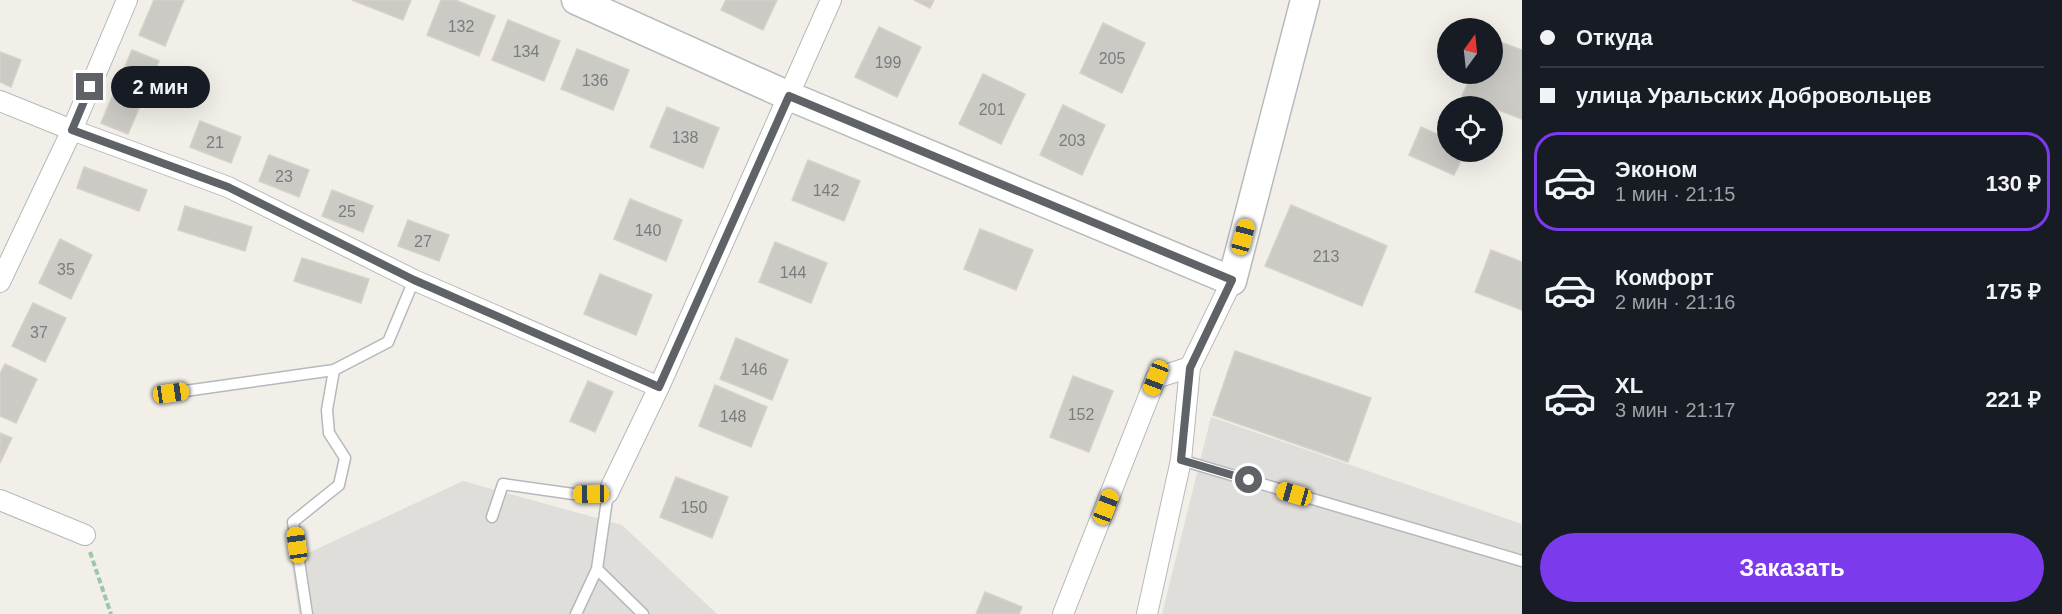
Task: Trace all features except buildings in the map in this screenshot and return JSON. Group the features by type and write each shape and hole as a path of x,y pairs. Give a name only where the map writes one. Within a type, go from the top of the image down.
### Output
{"main road":[{"path":"576,0 789,96 1232,280 1305,0"}],"street":[{"path":"0,282 72,130 127,0"},
{"path":"608,493 659,387 831,0"},
{"path":"0,101 228,187 414,280 659,387"},
{"path":"1147,614 1181,460 1190,368 1232,280"},
{"path":"1063,614 1156,378 1190,368"},
{"path":"0,500 85,535"}],"lane":[{"path":"171,393 334,370 388,342 414,280"},
{"path":"307,614 293,522 339,485 345,458 329,433 327,410 334,370"},
{"path":"1181,460 1522,561"},
{"path":"492,518 503,484 573,494 608,493 597,568 576,614"},
{"path":"597,568 643,614"}],"path":[{"path":"85,535 111,614"}],"shaded area":[{"path":"1211,417 1522,524 1522,614 1162,614"},
{"path":"463,481 622,525 717,614 299,614 291,561"}],"route":[{"path":"90,87 72,130 228,187 414,280 659,387 789,96 1232,280 1190,368 1181,460 1249,480"}]}
